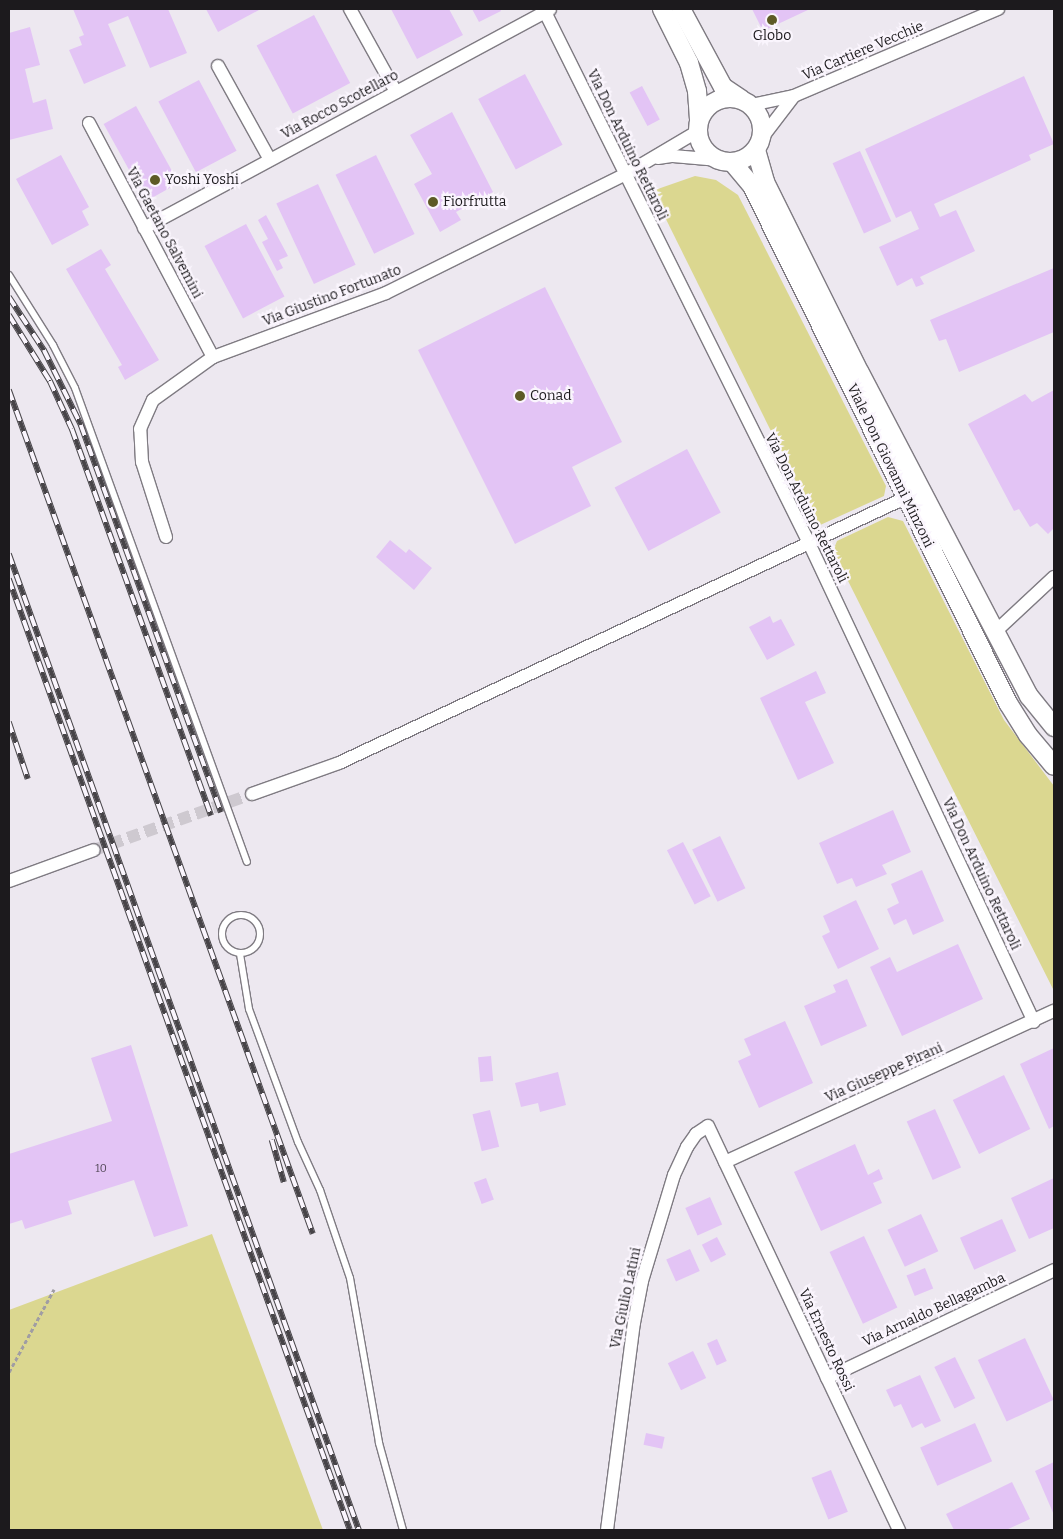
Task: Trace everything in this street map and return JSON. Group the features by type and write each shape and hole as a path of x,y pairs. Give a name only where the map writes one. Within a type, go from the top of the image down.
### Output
{"main road":[{"name":"Viale Don Giovanni Minzoni","path":"662,9 689,63 697,91 698,125 704,149 726,161 752,186 1008,703 1028,735 1054,766"},
{"name":"Viale Don Giovanni Minzoni","path":"680,9 723,86 746,102 762,120 759,144 770,191 995,632 1029,696 1054,727"},
{"path":"698,125 712,103 731,97 746,102"},
{"path":"726,161 749,156 759,144"}],"street":[{"path":"350,9 396,92"},
{"path":"523,9 528,21"},
{"name":"Via Cartiere Vecchie","path":"746,102 794,96 998,9"},
{"name":"Via Rocco Scotellaro","path":"144,228 547,10"},
{"name":"Via Don Arduino Rettaroli","path":"547,10 624,174 809,544 1034,1022"},
{"path":"218,66 270,160"},
{"name":"Via Cartiere Vecchie","path":"759,144 794,96"},
{"name":"Via Gaetano Salvemini","path":"88,123 213,358"},
{"name":"Via Giustino Fortunato","path":"166,537 142,462 140,429 153,400 213,358 386,293 654,159 698,125"},
{"name":"Via Giustino Fortunato","path":"654,159 673,156 726,161"},
{"path":"252,794 339,763 905,498"},
{"path":"995,632 1054,577"},
{"path":"9,881 94,850"},
{"name":"Via Giuseppe Pirani","path":"725,1162 1034,1022 1054,1010"},
{"name":"Via Giulio Latini","path":"607,1530 634,1323 662,1212 687,1147 696,1134 708,1126 725,1162"},
{"name":"Via Ernesto Rossi","path":"725,1162 899,1530"},
{"name":"Via Arnaldo Bellagamba","path":"827,1378 1054,1270"}],"lane":[{"path":"9,275 53,345 75,388 247,862"},
{"path":"241,914 253,919 260,931 253,949 240,954 228,949 221,937 228,919 241,914"},
{"path":"240,954 249,1008 298,1142 320,1190 350,1278 379,1443 403,1530"}],"path":[{"path":"9,1372 54,1289"}],"shaded area":[{"path":"695,176 716,180 738,195 886,486 884,496 818,526 652,191"},
{"path":"888,517 903,521 1004,720 1054,786 1054,991 833,551 837,541"},
{"path":"212,1234 323,1530 9,1530 9,1310"}],"building":[{"path":"73,9 168,9 187,53 150,68 128,16 108,24 126,66 84,84 69,50 82,45 79,37 84,35"},
{"path":"206,9 258,9 259,10 218,32"},
{"path":"391,9 449,9 463,35 417,59"},
{"path":"472,9 500,9 501,11 479,22"},
{"name":"Globo","path":"752,9 810,9 763,31"},
{"path":"314,15 350,83 293,114 257,46"},
{"path":"30,27 40,65 25,69 33,103 46,99 53,129 9,140 9,33"},
{"path":"525,74 563,145 516,170 478,99"},
{"path":"1024,76 1054,144 1029,155 1031,160 934,204 940,217 956,210 975,251 920,277 924,284 916,287 912,278 897,286 879,247 919,229 911,211 896,218 865,149"},
{"path":"199,80 237,151 196,172 158,102"},
{"path":"642,86 660,120 647,126 630,93"},
{"path":"136,106 179,183 146,201 104,124"},
{"path":"452,112 493,192 456,212 461,220 440,232 414,184 432,174 410,135"},
{"path":"860,151 891,221 864,234 833,163"},
{"path":"61,155 89,207 82,211 89,225 52,245 16,179"},
{"path":"376,155 415,234 374,254 336,175"},
{"path":"318,184 356,265 314,284 276,203"},
{"path":"266,215 288,256 279,260 283,268 277,271 262,242 268,239 258,220"},
{"path":"246,224 284,296 243,318 205,246"},
{"path":"101,249 111,265 105,269 159,360 125,380 118,367 122,365 66,269"},
{"path":"1054,268 1054,332 959,372 946,339 939,341 930,320"},
{"name":"Conad","path":"545,287 622,442 572,467 591,506 515,544 418,350"},
{"path":"1054,390 1054,528 1048,534 1037,523 1030,527 1019,509 1014,511 968,424 1025,394 1032,402"},
{"path":"687,449 721,513 648,551 615,487"},
{"path":"390,540 406,553 409,549 432,568 414,590 376,557"},
{"path":"770,616 773,623 781,619 795,645 767,660 749,627"},
{"path":"816,671 826,693 805,702 834,763 798,780 760,698"},
{"path":"893,810 911,852 882,865 887,874 856,887 852,878 837,884 819,843"},
{"path":"720,836 745,888 718,902 692,850"},
{"path":"683,842 711,896 695,905 667,850"},
{"path":"922,870 944,921 913,935 906,919 894,925 887,909 899,903 891,884"},
{"path":"856,900 879,949 838,969 822,936 830,932 823,916"},
{"path":"958,944 983,999 902,1036 870,967 890,957 897,972"},
{"path":"847,979 867,1026 821,1046 804,1006 836,992 833,985"},
{"path":"785,1021 813,1083 759,1108 738,1061 751,1055 744,1039"},
{"path":"131,1045 188,1226 154,1237 134,1180 68,1201 72,1214 25,1229 22,1220 9,1224 9,1154 112,1121 91,1058"},
{"path":"1054,1048 1054,1126 1049,1129 1020,1064"},
{"path":"491,1056 493,1081 480,1082 478,1057"},
{"path":"558,1072 566,1105 540,1112 538,1103 521,1107 515,1083"},
{"path":"1004,1075 1030,1129 979,1154 953,1100"},
{"path":"935,1109 961,1167 933,1180 907,1122"},
{"path":"490,1110 499,1147 482,1151 473,1114"},
{"path":"855,1144 868,1175 879,1169 883,1179 873,1183 882,1203 821,1231 794,1172"},
{"path":"486,1178 494,1200 482,1204 474,1182"},
{"path":"1054,1178 1054,1228 1029,1239 1011,1198"},
{"path":"710,1197 722,1224 698,1235 685,1208"},
{"path":"921,1214 938,1251 905,1267 887,1230"},
{"path":"1002,1219 1016,1251 974,1270 960,1238"},
{"path":"864,1236 897,1308 863,1324 830,1252"},
{"path":"717,1237 726,1255 711,1263 702,1245"},
{"path":"690,1249 700,1271 676,1282 666,1260"},
{"path":"925,1268 933,1288 915,1296 906,1275"},
{"path":"1025,1338 1054,1400 1007,1422 978,1360"},
{"path":"717,1339 727,1361 717,1365 707,1343"},
{"path":"693,1351 706,1378 681,1390 668,1363"},
{"path":"955,1357 975,1398 954,1408 934,1367"},
{"path":"920,1375 941,1421 925,1428 922,1423 912,1428 901,1404 894,1407 886,1390"},
{"path":"975,1423 992,1461 937,1486 920,1447"},
{"path":"646,1433 665,1437 662,1449 644,1445"},
{"path":"1054,1462 1054,1515 1035,1471"},
{"path":"831,1470 848,1512 828,1520 812,1478"},
{"path":"1012,1482 1030,1519 1006,1530 954,1530 946,1514"}],"tunnel":[{"path":"94,850 252,794"}],"railway":[{"path":"9,297 44,350 81,425 221,812"},
{"path":"9,315 50,381 72,429 211,816"},
{"path":"9,390 313,1234"},
{"path":"9,554 359,1530"},
{"path":"9,579 350,1530"},
{"path":"9,722 28,779"},
{"path":"272,1140 284,1182"}],"place":[{"name":"Globo","path":"772,20"},
{"name":"Yoshi Yoshi","path":"155,180"},
{"name":"Fiorfrutta","path":"433,202"},
{"name":"Conad","path":"520,396"}]}
